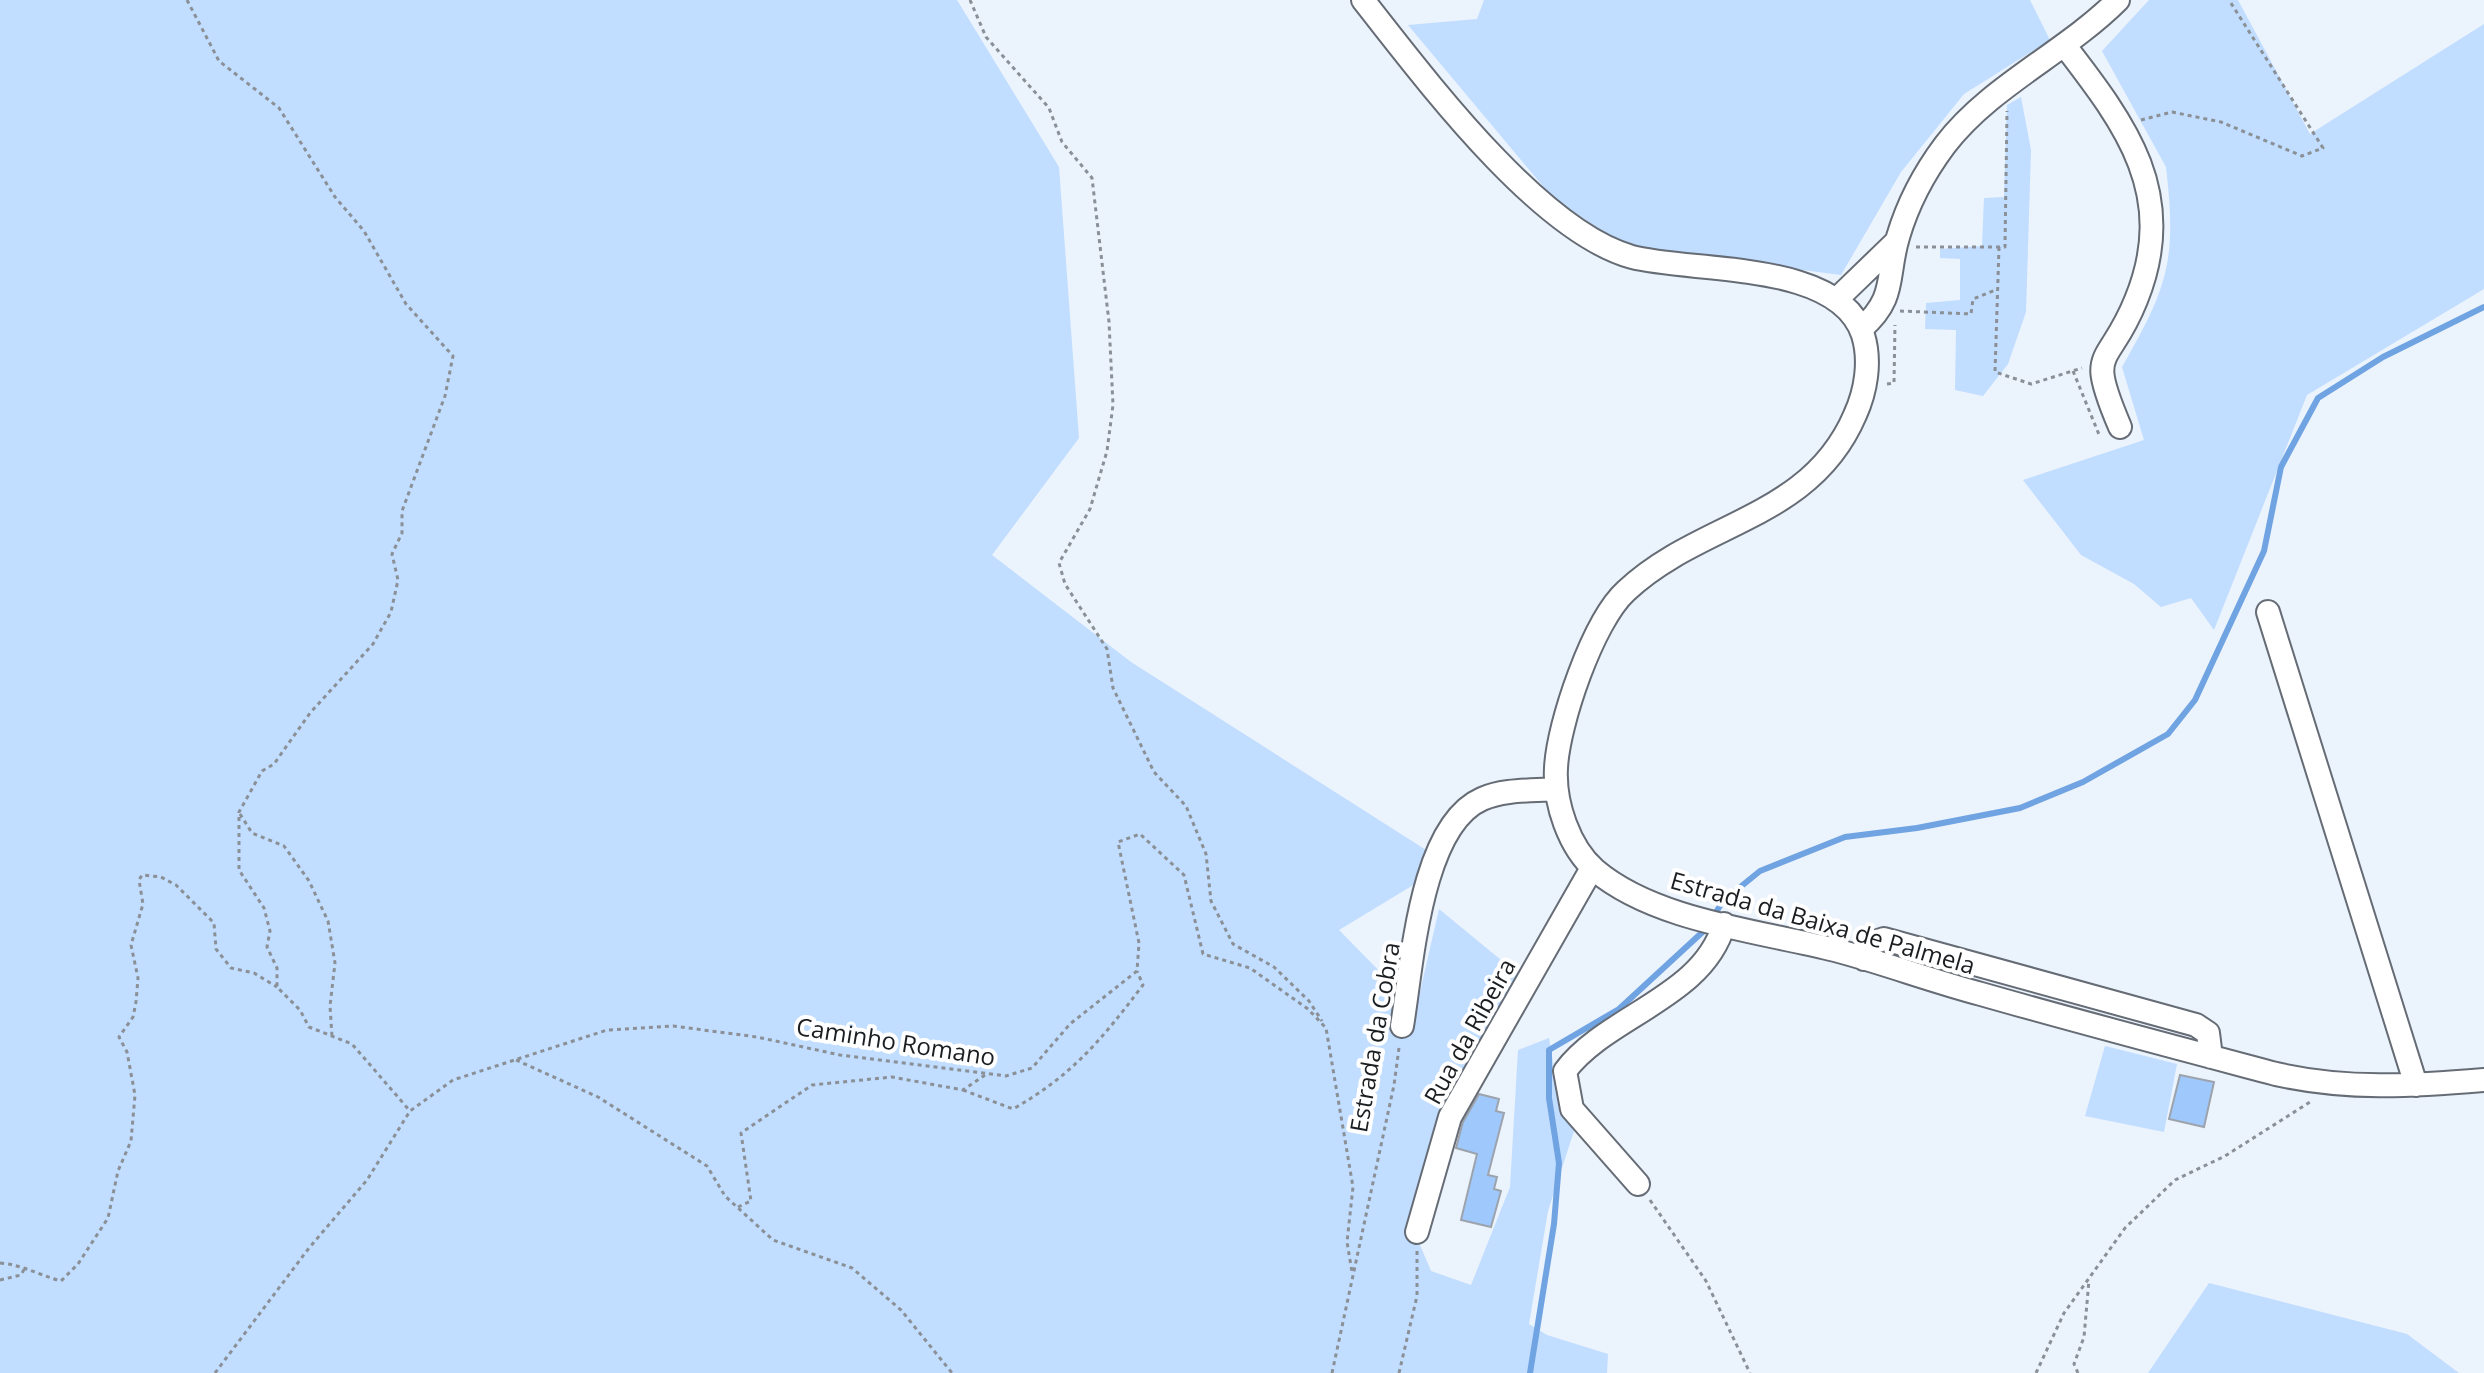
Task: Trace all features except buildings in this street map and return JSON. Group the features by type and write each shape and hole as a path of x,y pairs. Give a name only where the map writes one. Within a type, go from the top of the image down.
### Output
{"street":[{"path":"1363,0 1438,96 1563,222 1629,256 1798,282 1836,300 1861,329 1888,310 1897,241 1916,189 1963,124 2065,46 2118,0"},
{"path":"2065,46 2111,105 2132,140 2149,199 2150,241 2143,280 2127,319 2101,362 2101,380 2120,427"},
{"path":"1836,300 1897,241"},
{"name":"Estrada da Baixa de Palmela","path":"1861,329 1866,355 1864,387 1850,426 1835,451 1793,493 1668,561 1621,595 1593,640 1561,735 1556,789 1565,824 1578,851 1592,868 1619,887 1679,912 1864,959 2299,1079 2336,1085 2416,1085 2484,1080"},
{"path":"2268,612 2416,1085"},
{"name":"Estrada da Cobra","path":"1402,1026 1429,875 1452,827 1481,799 1503,793 1556,789"},
{"name":"Rua da Ribeira","path":"1417,1232 1450,1117 1592,868"},
{"path":"1638,1184 1572,1109 1565,1071 1581,1049 1640,1014 1697,968 1719,940 1724,924"}],"path":[{"path":"187,0 219,61 279,108 335,197 364,231 406,304 453,356 445,396 402,511 402,533 392,554 398,580 391,612 373,644 310,713 300,732 274,764 262,771 239,812 239,870 264,908 270,931 267,947 277,968 277,987"},
{"path":"970,0 986,37 1049,108 1062,142 1092,178 1109,322 1113,405 1107,451 1090,509 1059,563 1065,584 1107,649 1113,688 1154,772 1186,806 1206,854 1211,901 1233,944 1274,967 1309,1001 1326,1028 1353,1187 1347,1242 1352,1272"},
{"path":"2145,119 2172,112 2221,122 2302,156 2323,148 2229,0"},
{"path":"1941,247 2005,247 2007,105 1997,113"},
{"path":"1999,247 1995,372 2031,384 2101,362"},
{"path":"1864,387 1894,383 1888,310 1971,314 1973,299 1998,289"},
{"path":"239,812 252,833 284,846 309,881 328,921 335,963 330,1006 332,1036"},
{"path":"738,1207 751,1201 741,1133 812,1085 892,1077 963,1090 1013,1109 1054,1086 1083,1057 1143,985 1137,971 1139,943 1118,842 1140,834 1184,875 1203,954 1250,968 1308,1009 1326,1028"},
{"path":"0,1263 26,1266 38,1275 61,1281 96,1240 114,1197 118,1171 131,1141 134,1117 127,1052 119,1037 133,1017 136,1002 138,978 131,945 143,904 142,875 147,873 168,881 214,923 216,949 231,968 254,973 277,987 300,1010 309,1027 352,1044 410,1111"},
{"name":"Caminho Romano","path":"215,1373 309,1248 367,1180 410,1111 453,1080 607,1030 673,1026 757,1037 840,1055 1006,1076 1032,1068 1070,1024 1137,971"},
{"name":"Estrada da Cobra","path":"1332,1373 1394,1085 1402,1026"},
{"path":"516,1059 598,1097 707,1166 725,1196 773,1240 852,1268 901,1310 952,1373"},
{"path":"963,1090 987,1074"},
{"path":"2036,1373 2064,1313 2125,1228 2175,1180 2225,1156 2336,1085"},
{"path":"1638,1184 1706,1281 1750,1373"},
{"path":"1399,1373 1417,1296 1417,1232"},
{"path":"0,1280 21,1275 26,1266"},
{"path":"2078,1373 2074,1364 2084,1337 2089,1278"}],"shaded area":[{"path":"0,0 957,0 1059,167 1079,438 992,555 1131,662 1448,864 1339,930 1395,987 1420,992 1439,909 1518,974 1490,1022 1408,1217 1431,1271 1471,1285 1510,1187 1518,1050 1549,1038 1559,1099 1574,1131 1548,1211 1529,1324 1547,1335 1608,1354 1607,1373 0,1373"},
{"path":"1484,0 2030,0 2050,40 1964,94 1901,172 1841,275 1626,247 1552,197 1408,25 1477,19"},
{"path":"2149,0 2238,0 2310,134 2484,24 2484,289 2307,395 2214,630 2191,598 2161,607 2134,584 2081,555 2023,480 2144,440 2122,367 2150,315 2165,272 2170,226 2166,167 2102,51"},
{"path":"2021,97 2031,150 2026,312 2008,364 1983,396 1955,390 1956,330 1925,329 1926,303 1960,300 1960,259 1940,258 1940,249 1982,246 1984,198 2004,197 2007,105"},
{"path":"2105,1046 2177,1064 2164,1132 2085,1116"},
{"path":"2209,1283 2407,1334 2459,1373 2148,1373"}],"waterway":[{"path":"1713,917 1723,901 1760,871 1845,837 1917,828 2020,808 2083,782 2168,734 2195,700 2264,551 2281,467 2318,398 2383,357 2484,307"},
{"path":"1530,1373 1554,1224 1559,1163 1549,1098 1549,1050 1619,1009 1708,927"}]}
